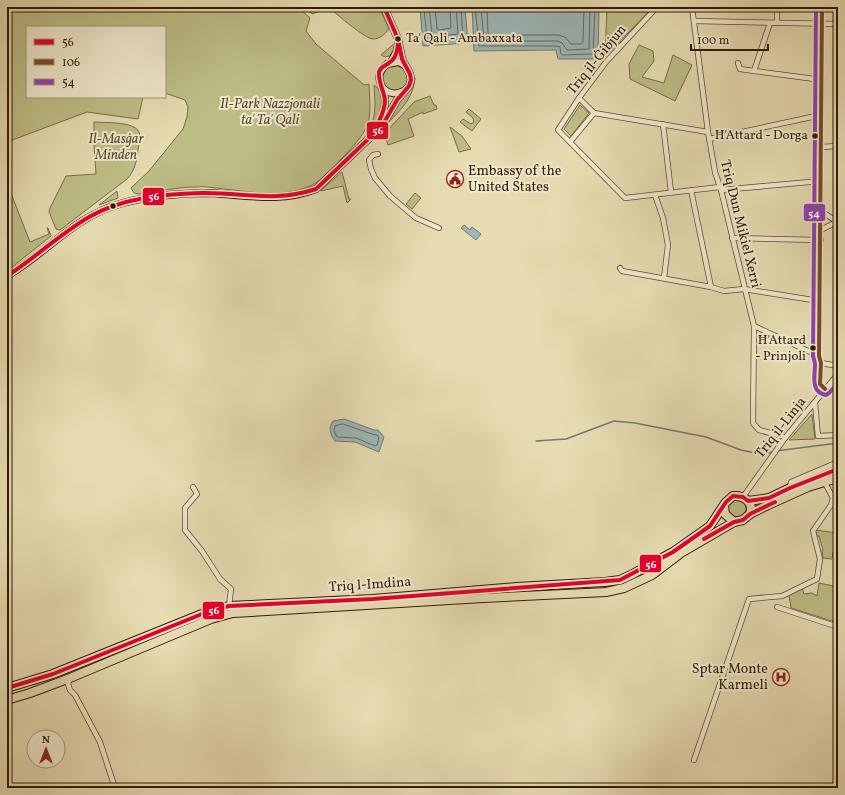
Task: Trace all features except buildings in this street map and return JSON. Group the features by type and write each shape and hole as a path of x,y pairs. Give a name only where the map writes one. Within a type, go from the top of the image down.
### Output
{"highway":[{"name":"Triq l-Imdina","path":"7,688 53,674 207,612 229,606 373,599 620,580 673,552 710,526 729,499 733,496 745,499 769,498 838,465"},
{"name":"Triq l-Imdina","path":"7,700 70,678 211,619 233,613 606,592 624,588 652,575 681,553 734,522 743,520 750,514 808,487 838,478"},
{"path":"745,499 751,510 750,514"},
{"path":"724,506 725,514 734,522"}],"main road":[{"path":"7,276 89,217 124,203 195,193 269,198 303,194 316,189 382,126 411,80 408,68 402,59 395,31 384,7"},
{"path":"372,135 384,109 385,100 379,79 380,73 387,64 391,62 397,51 398,42"},
{"path":"391,62 399,62 408,68"},
{"path":"381,85 384,90 394,94 405,90"}],"street":[{"name":"Triq il-Ġibjun","path":"570,142 558,130 579,98 606,62 658,7"},
{"name":"Triq Dun Mikiel Xerri","path":"692,7 708,132 715,172 754,326 753,423 759,430 785,438"},
{"path":"777,23 778,7"},
{"path":"822,7 819,356 821,363 820,384 825,389"},
{"path":"694,21 838,24"},
{"path":"754,71 770,23"},
{"path":"738,63 740,69 822,80"},
{"path":"579,98 594,113 708,132"},
{"path":"594,113 570,142 625,198 691,190 821,181"},
{"path":"709,139 821,115"},
{"path":"662,124 671,192"},
{"path":"821,146 838,146"},
{"path":"378,154 373,155 369,160 370,169 375,178 390,196 416,218 439,228"},
{"path":"691,190 710,287"},
{"path":"655,195 663,218 668,245 664,278"},
{"path":"821,211 837,221 821,230"},
{"path":"732,238 821,240"},
{"path":"620,268 622,271 710,287 724,291 744,289 820,301"},
{"path":"754,326 819,356"},
{"path":"821,363 838,366"},
{"name":"Triq il-Linja","path":"745,499 785,438 838,374"},
{"path":"815,403 818,436 838,435"},
{"path":"694,760 749,599 782,596 817,579 820,559 813,531 831,505 832,498 824,482"},
{"path":"192,487 197,494 185,508 185,530 202,551 220,579 231,589 229,606"},
{"path":"777,607 838,627"},
{"path":"70,678 68,684 70,690 76,695 100,742 115,788"}],"green space":[{"name":"Il-Park Nazzjonali ta' Ta' Qali","path":"7,7 298,7 310,18 306,31 316,44 364,85 369,84 370,107 368,123 365,130 331,171 314,184 292,192 281,193 258,193 199,187 139,194 134,193 131,188 149,171 183,129 187,117 188,107 185,100 166,93 166,26 26,26 26,98 143,98 138,119 87,112 7,142"},
{"path":"304,7 379,7 389,29 376,39 369,38 329,8 312,14"},
{"path":"607,7 653,7 605,57"},
{"path":"396,42 390,56 387,57 381,55"},
{"path":"639,45 653,51 654,61 642,77 664,83 673,55 692,65 675,101 630,79 629,64"},
{"path":"395,65 404,69 408,78 404,87 395,91 386,87 382,78 386,69"},
{"path":"415,78 414,86 408,100 399,112 382,129 398,100 411,87"},
{"path":"374,85 380,92 383,103 381,114 368,132 374,115"},
{"path":"430,96 437,109 423,114 423,112 408,119 414,136 388,145 384,134 414,102"},
{"path":"580,105 589,113 571,136 564,129"},
{"path":"469,109 481,119 472,131 460,122 463,119 471,124 474,122 473,118 466,112"},
{"name":"Il-Masġar Minden","path":"94,122 125,124 136,128 140,134 140,139 135,166 127,179 60,230 56,229 49,212 66,176 96,174 93,131"},
{"path":"450,127 462,136 471,149 459,152"},
{"path":"342,172 349,199 351,199 347,203 343,186 321,191"},
{"path":"7,183 30,242 49,234 47,228 51,236 7,271"},
{"path":"117,191 118,198 99,205"},
{"path":"415,193 421,198 412,209 406,204"},
{"path":"812,414 815,439 789,440"},
{"path":"737,499 743,502 746,508 743,514 737,517 731,514 728,508 731,502"},
{"path":"815,530 838,533 838,552 833,552 832,559 823,558 823,550 819,536 817,536"},
{"path":"819,583 838,587 838,623 791,608 789,595 802,588 804,594 812,593 817,596"}],"water":[{"path":"420,7 465,7 468,43 423,46"},
{"path":"472,7 599,7 598,59 558,59 556,50 474,51"},
{"path":"464,225 470,230 472,227 481,234 476,240 461,228"},
{"path":"344,419 374,430 378,430 384,437 379,452 355,442 335,441 330,431 330,426 333,421"}],"waterway":[{"path":"536,441 566,439 614,421 635,423 706,437 741,450 760,454 773,452"},
{"path":"776,451 838,443"}],"transit line":[{"name":"56","path":"7,276 89,217 115,205 129,201 158,196 201,193 272,196 300,193 316,189 382,126 397,100 409,86 411,80 410,74 402,59 398,39 384,7"},
{"name":"54","path":"816,7 814,383 818,391 826,395 838,383"},
{"name":"106","path":"822,7 819,356 821,363 820,384 825,389"},
{"name":"56","path":"379,121 385,100 379,79 379,72 381,68 396,55 398,39"},
{"name":"56","path":"7,688 53,674 207,612 229,606 373,599 620,580 673,552 710,526 726,502 733,496 743,497 748,501 769,498 838,469"},
{"name":"56","path":"704,539 734,522 743,520 750,514 775,502"}],"place":[{"name":"Ta' Qali - Ambaxxata","path":"398,39"},
{"name":"Ħ'Attard - Dorga","path":"815,136"},
{"name":"Embassy of the United States","path":"455,179"},
{"name":"Ħ'Attard - Prinjoli","path":"813,348"},
{"name":"Sptar Monte Karmeli","path":"781,677"}]}
